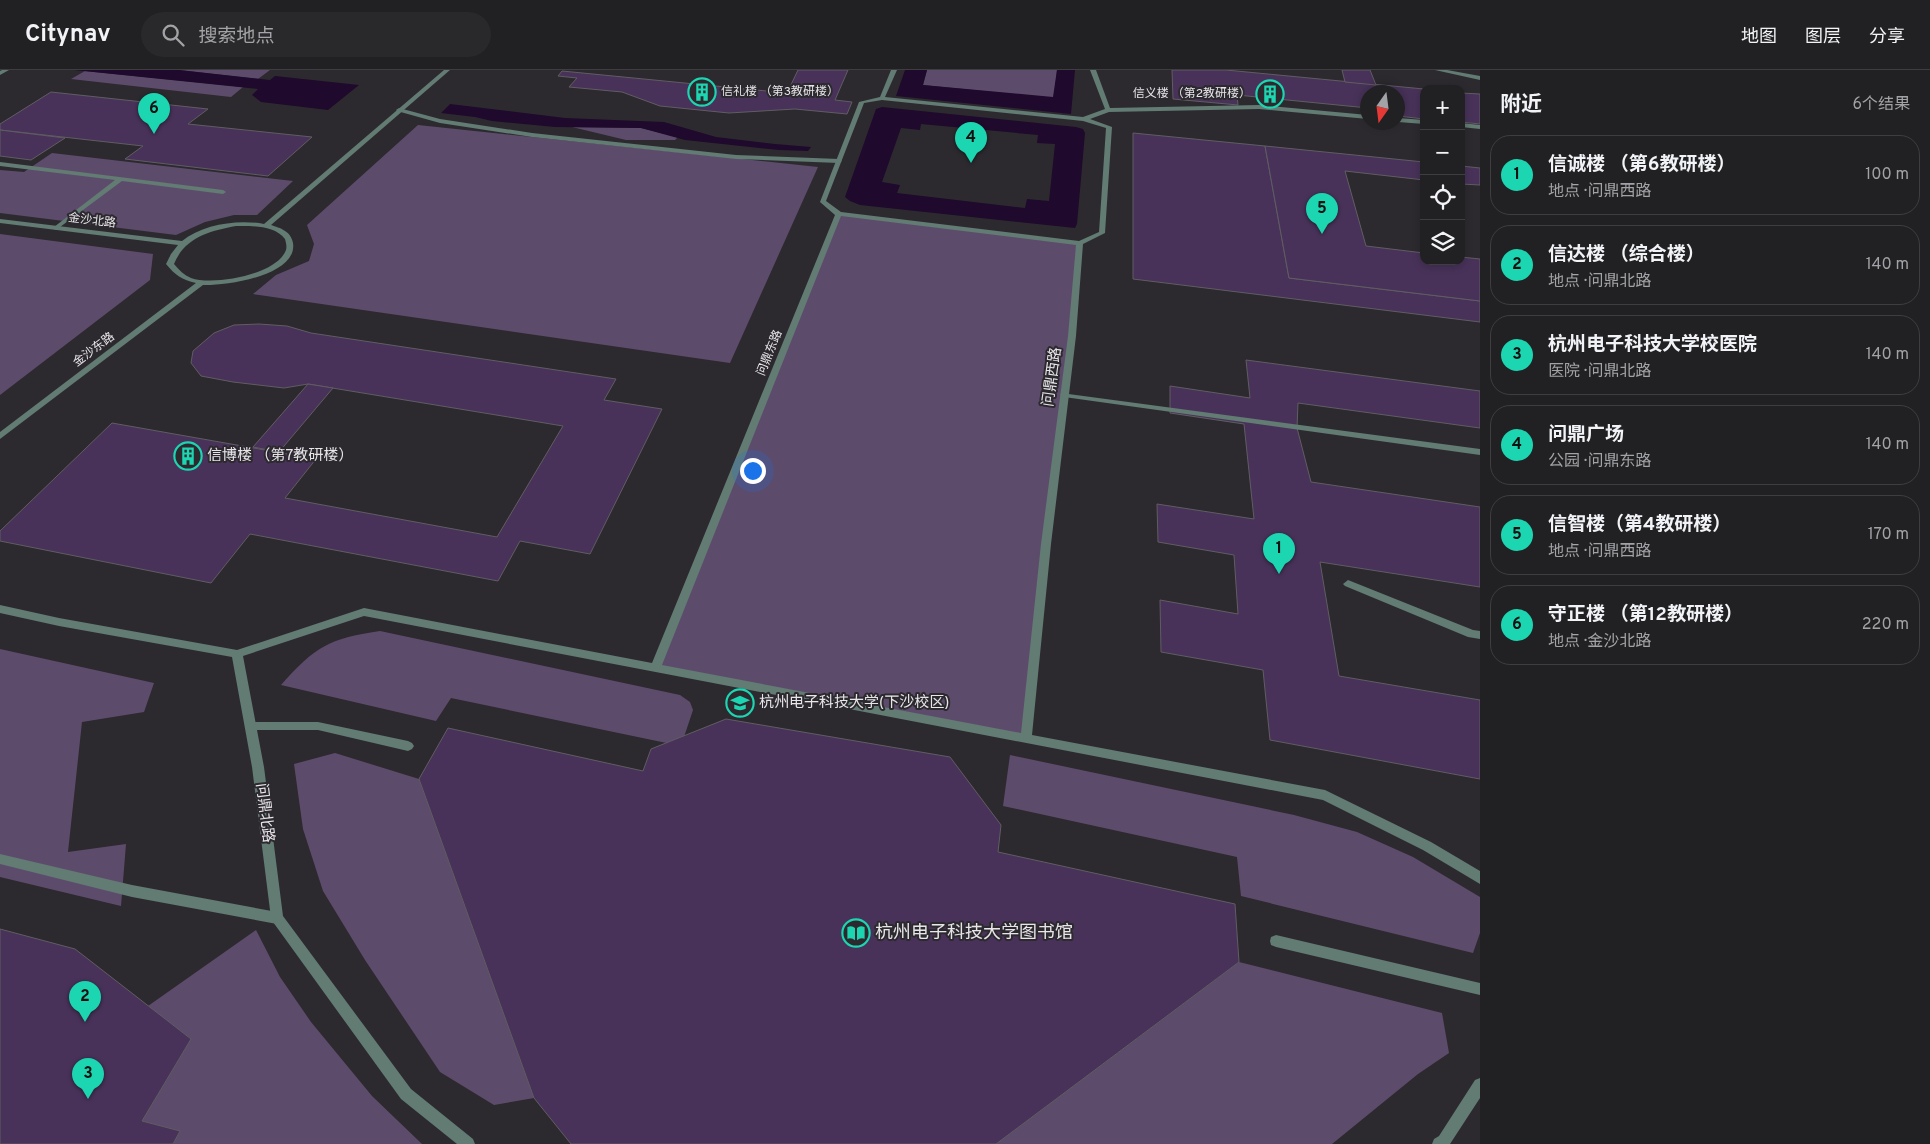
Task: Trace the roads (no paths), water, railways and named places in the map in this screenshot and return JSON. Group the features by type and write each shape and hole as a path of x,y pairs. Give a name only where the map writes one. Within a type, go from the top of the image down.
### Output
{"street":[{"path":"0,73 6,70"},
{"path":"265,226 447,70"},
{"path":"882,98 894,70"},
{"path":"1093,70 1108,110"},
{"path":"1438,70 1480,78"},
{"path":"882,98 1084,119 1109,127 1102,233 1080,243 839,214 823,202 862,102 882,98"},
{"path":"1084,119 1108,110 1259,107 1360,116"},
{"path":"399,110 440,121 532,135 736,157 839,161"},
{"path":"1405,121 1420,122"},
{"path":"1465,125 1480,127"},
{"path":"0,164 223,192"},
{"path":"56,228 121,179"},
{"name":"问鼎东路","path":"656,667 839,214"},
{"name":"金沙北路","path":"0,220 182,243"},
{"path":"236,224 265,226 283,232 290,239 290,248 285,257 274,266 259,274 240,280 220,283 202,282 186,279 174,272 170,264 172,253 182,243 197,234 236,224"},
{"name":"问鼎西路","path":"1026,738 1046,544 1072,336 1080,243"},
{"name":"金沙东路","path":"0,436 202,282"},
{"path":"1064,394 1480,452"},
{"path":"1348,584 1480,635"},
{"path":"0,609 59,622 237,654 364,612 1325,795 1427,846 1480,878"},
{"name":"问鼎北路","path":"237,654 258,767 277,918 406,1094 468,1144"},
{"path":"250,726 318,726 408,746"},
{"path":"0,859 132,891 277,918"},
{"path":"1276,941 1480,989"},
{"path":"1445,1143 1480,1085"}],"place":[{"name":"信礼楼 （第3教研楼）","path":"702,92"},
{"name":"信义楼 （第2教研楼）","path":"1270,94"},
{"name":"守正楼 （第12教研楼）","path":"154,134"},
{"name":"问鼎广场","path":"971,163"},
{"name":"信智楼（第4教研楼）","path":"1322,234"},
{"name":"信博楼 （第7教研楼）","path":"188,456"},
{"name":"信诚楼 （第6教研楼）","path":"1279,574"},
{"name":"杭州电子科技大学(下沙校区)","path":"740,703"},
{"name":"杭州电子科技大学图书馆","path":"856,933"},
{"name":"信达楼 （综合楼）","path":"85,1022"},
{"name":"杭州电子科技大学校医院","path":"88,1099"}]}
